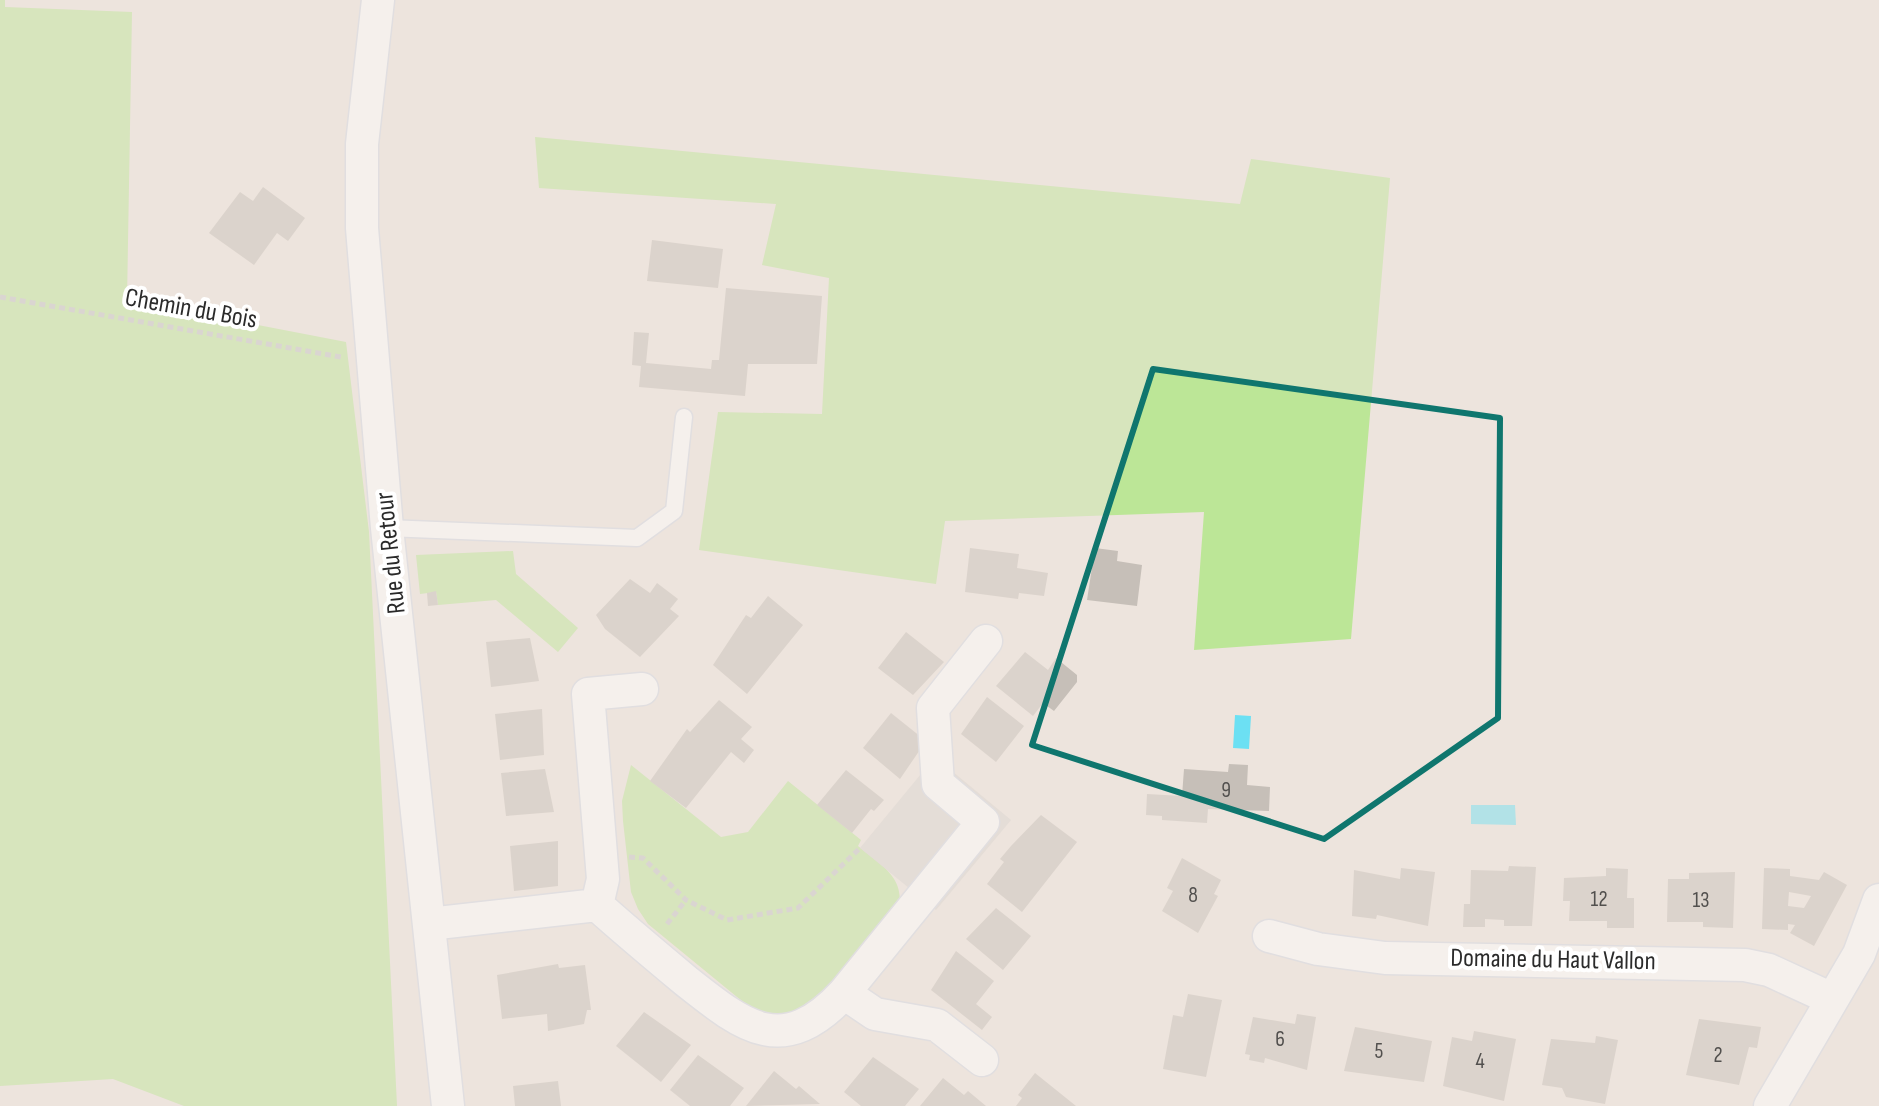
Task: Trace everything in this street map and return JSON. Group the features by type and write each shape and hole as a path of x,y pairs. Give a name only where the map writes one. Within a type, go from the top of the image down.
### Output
{"street":[{"name":"Rue du Retour","path":"378,0 362,144 362,228 387,528 448,1106"},
{"path":"429,924 597,905 734,1019 749,1026 780,1031 794,1028 822,1013 844,993 983,822 938,784 933,708 986,641"},
{"path":"597,905 603,879 588,694 642,689"},
{"path":"1770,1106 1859,954 1879,900"},
{"name":"Domaine du Haut Vallon","path":"1269,936 1330,952 1385,958 1731,963 1769,970 1832,999"},
{"path":"844,993 875,1014 937,1025 982,1060"}],"lane":[{"path":"387,528 637,538 674,511 684,417"}],"path":[{"name":"Chemin du Bois","path":"0,297 374,363"},
{"path":"601,861 643,858 686,900 727,920 798,908 860,848"}],"highlighted area":[{"path":"1153,369 1500,418 1498,718 1324,839 1032,745"}],"green space":[{"path":"0,0 5,0 5,7 132,12 127,300 346,342 369,532 397,1106 184,1106 113,1079 0,1086"},
{"path":"535,137 1240,204 1251,159 1390,178 1351,639 1194,650 1204,512 945,521 936,584 699,550 718,412 822,414 829,278 762,265 776,204 539,188"},
{"path":"513,551 516,574 578,628 558,652 496,600 438,605 436,592 420,594 416,555"},
{"path":"631,765 721,837 748,832 788,781 861,840 858,846 890,873 899,890 898,912 852,972 816,1004 795,1013 773,1014 748,1006 648,924 638,909 631,892 622,801"}],"shaded area":[{"path":"935,757 1011,820 936,910 860,848"}],"water":[{"path":"1235,715 1251,716 1249,749 1233,748"},
{"path":"1471,805 1515,805 1516,825 1471,824"}],"building":[{"path":"263,187 305,218 288,241 277,233 254,265 209,233 240,192 253,201"},
{"path":"652,240 723,249 718,288 647,281"},
{"path":"726,288 822,296 817,364 748,364 745,396 639,387 641,366 632,365 634,332 649,333 646,363 711,369 712,360 719,360"},
{"path":"970,548 1019,554 1017,568 1048,573 1044,596 1019,593 1018,599 965,592"},
{"path":"1095,548 1118,551 1117,561 1142,565 1137,606 1087,600"},
{"path":"630,579 650,593 657,583 678,599 670,609 679,616 640,657 605,629 596,615"},
{"path":"436,591 438,605 428,606 427,593"},
{"path":"768,596 803,625 747,694 713,665 746,615 751,618"},
{"path":"906,632 944,662 913,695 878,668"},
{"path":"530,638 539,681 491,687 486,642"},
{"path":"1025,652 1048,670 1056,658 1077,675 1077,682 1054,711 1043,703 1033,716 996,686"},
{"path":"987,697 1024,726 996,762 961,734"},
{"path":"719,700 752,727 741,739 754,750 744,763 731,752 686,808 650,781 687,729 690,732"},
{"path":"542,709 544,755 500,760 495,714"},
{"path":"891,713 926,741 900,779 863,748"},
{"path":"1229,764 1248,765 1247,785 1270,787 1269,811 1208,809 1207,823 1162,820 1162,816 1146,815 1147,794 1182,796 1184,769 1228,772"},
{"path":"545,769 554,812 506,816 501,773"},
{"path":"846,770 884,800 874,811 871,809 852,833 817,805"},
{"path":"1041,815 1077,842 1022,912 987,884 1004,862 1000,859"},
{"path":"558,841 558,886 514,891 510,846"},
{"path":"1182,858 1221,880 1214,894 1218,896 1198,933 1162,911 1173,891 1167,888"},
{"path":"1509,866 1536,867 1532,926 1504,926 1504,920 1485,919 1485,927 1463,927 1464,904 1470,904 1471,870 1508,871"},
{"path":"1401,868 1435,872 1428,926 1377,915 1376,919 1352,916 1354,870 1400,879"},
{"path":"1606,868 1628,869 1627,898 1634,898 1634,928 1607,928 1607,921 1569,921 1570,901 1563,901 1564,878 1606,876"},
{"path":"1764,868 1790,869 1790,876 1819,880 1824,872 1847,885 1814,946 1790,933 1795,925 1788,924 1788,930 1762,929","holes":["1789,892 1811,896 1804,908 1788,906"]},
{"path":"1735,872 1733,928 1703,927 1703,922 1667,922 1668,879 1689,879 1689,873"},
{"path":"996,908 1031,936 1003,970 966,939"},
{"path":"956,951 994,981 976,1004 992,1017 982,1030 931,990"},
{"path":"558,964 559,968 585,965 591,1010 587,1010 584,1024 548,1031 547,1014 502,1019 497,975"},
{"path":"1188,994 1222,1000 1206,1077 1163,1069 1173,1015 1183,1017"},
{"path":"644,1012 691,1045 661,1082 616,1046"},
{"path":"1297,1014 1316,1017 1307,1070 1265,1058 1264,1063 1249,1060 1250,1055 1245,1054 1253,1017 1295,1024"},
{"path":"1699,1019 1761,1027 1757,1048 1749,1047 1739,1085 1686,1075"},
{"path":"1355,1027 1432,1041 1424,1082 1344,1071"},
{"path":"1474,1031 1516,1039 1504,1101 1443,1086 1452,1037 1472,1041"},
{"path":"1596,1036 1618,1040 1605,1104 1566,1097 1562,1088 1542,1085 1551,1039 1595,1043"},
{"path":"698,1055 744,1088 730,1106 690,1106 670,1090"},
{"path":"873,1057 919,1089 905,1106 861,1106 844,1092"},
{"path":"774,1071 796,1089 799,1086 820,1104 746,1106"},
{"path":"1035,1073 1076,1106 1016,1106 1022,1098 1018,1095"},
{"path":"943,1078 964,1095 968,1091 986,1106 920,1106"},
{"path":"558,1081 561,1106 515,1106 513,1086"}]}
